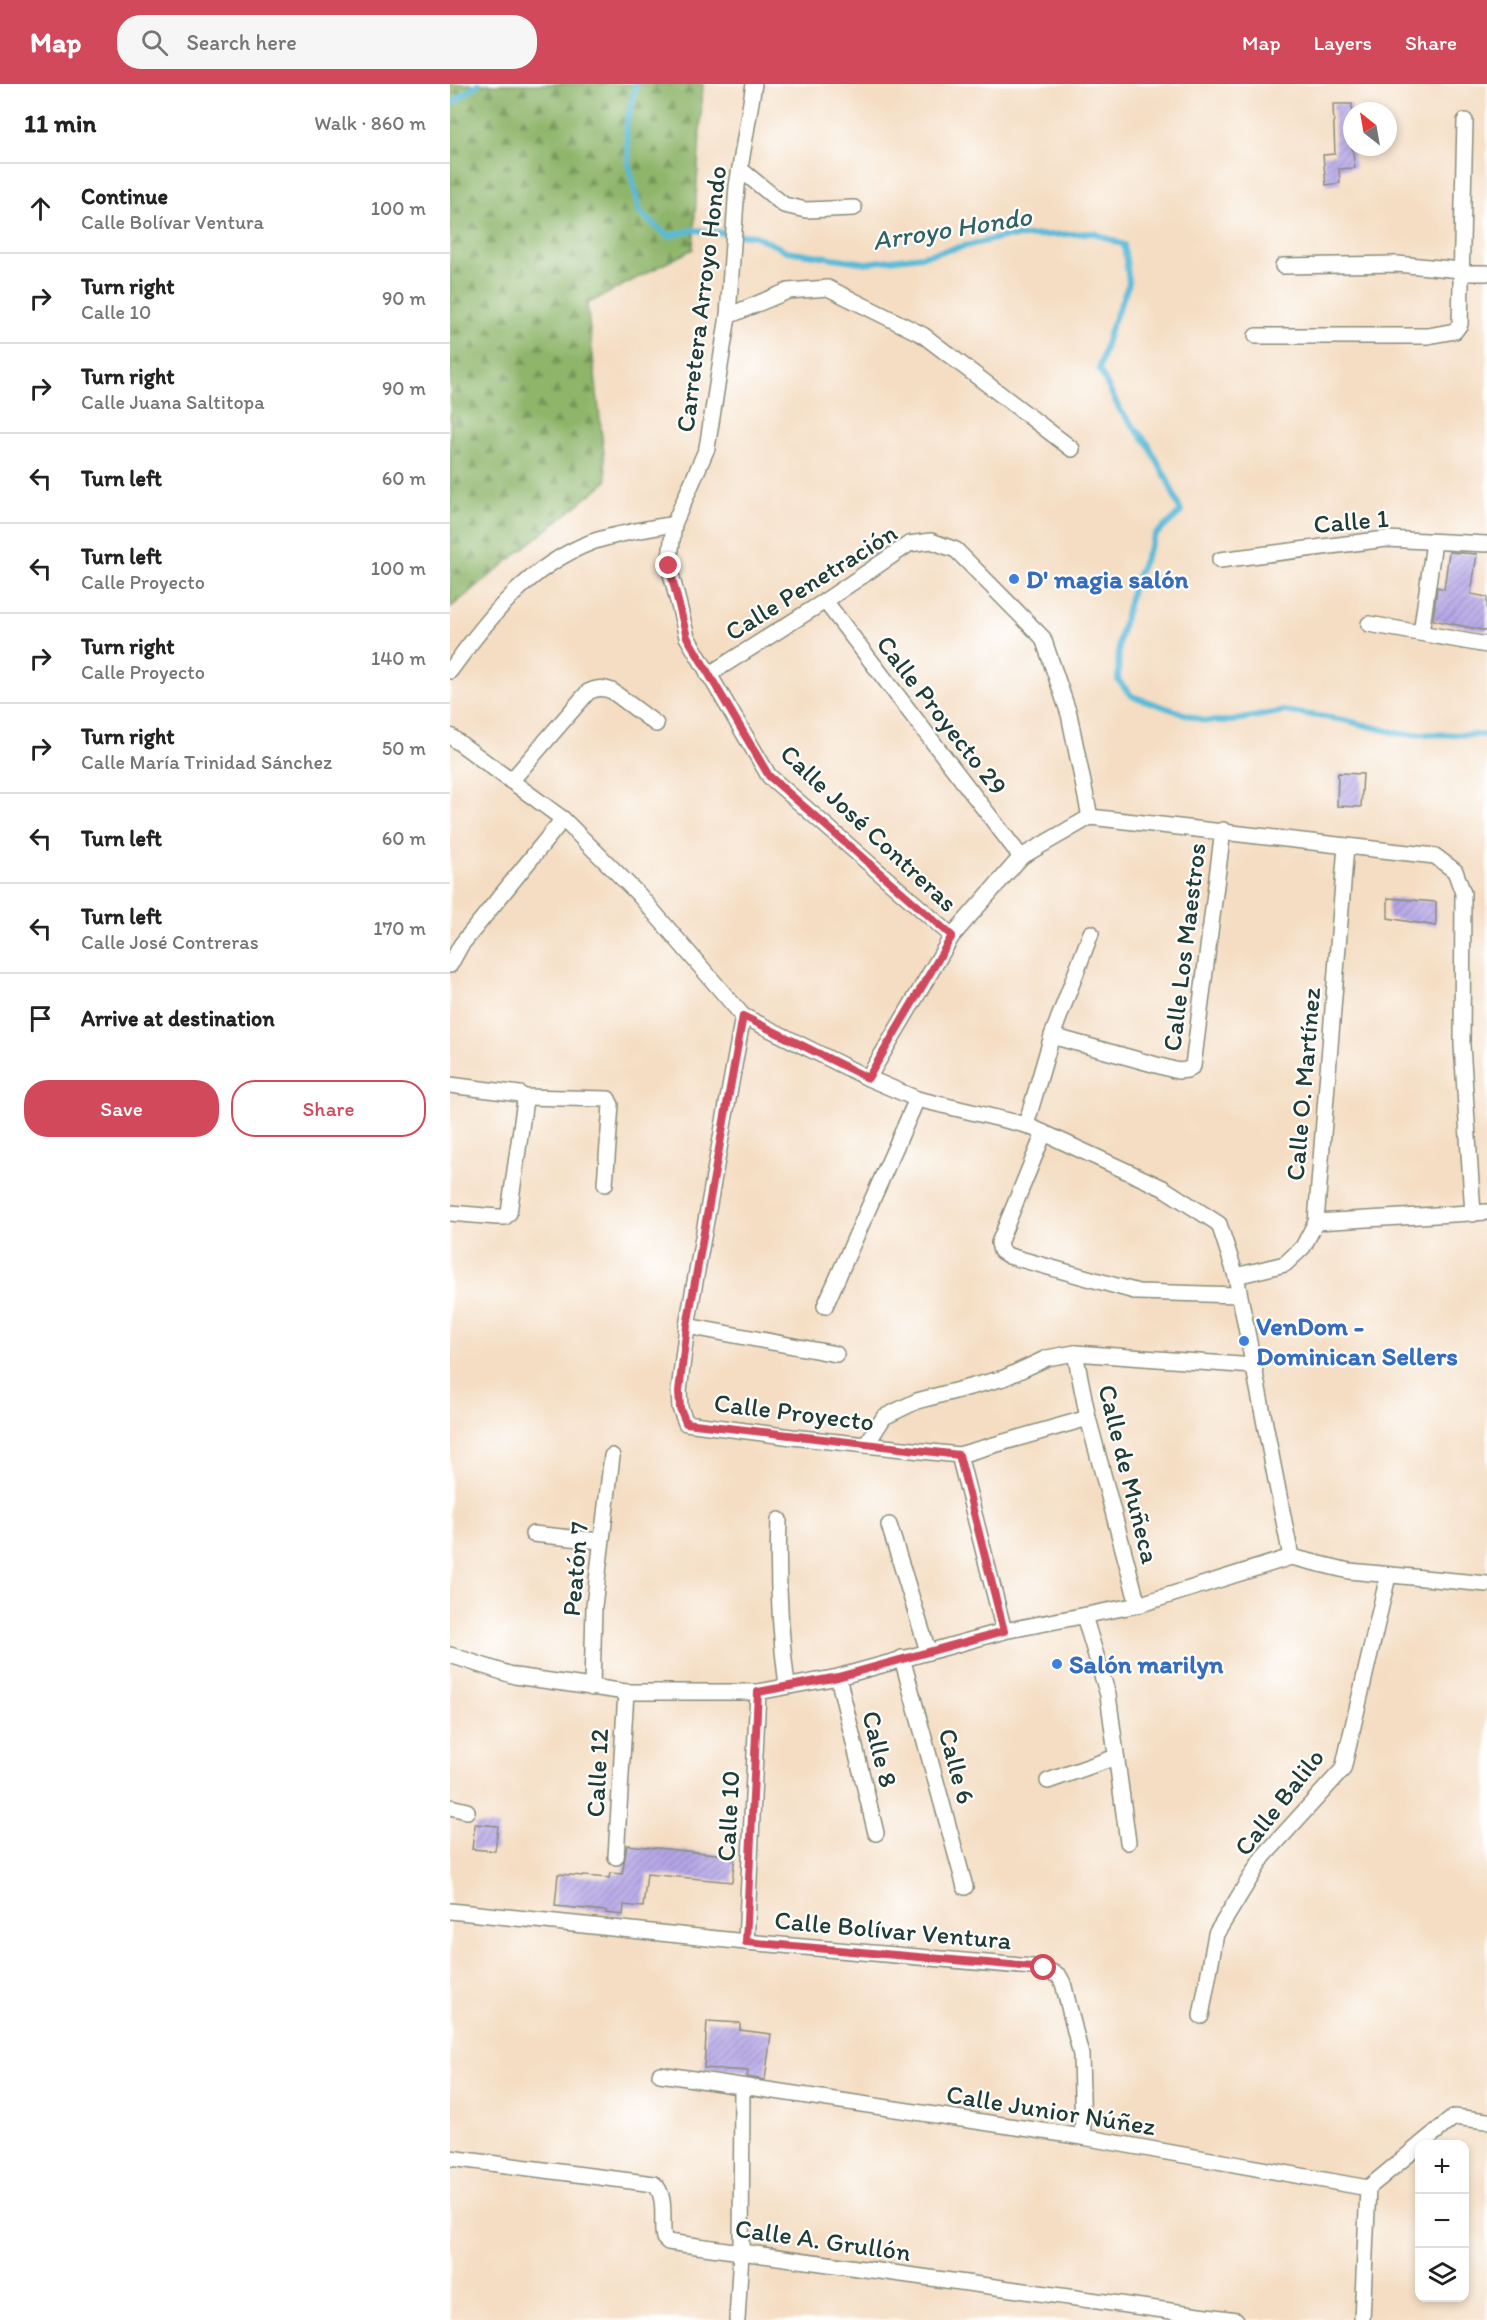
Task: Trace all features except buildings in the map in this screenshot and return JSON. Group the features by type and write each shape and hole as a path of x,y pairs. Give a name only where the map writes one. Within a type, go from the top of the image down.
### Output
{"street":[{"name":"Carretera Arroyo Hondo","path":"674,524 707,448 728,316 737,186 754,84"},
{"path":"1256,336 1428,336 1449,334 1455,331 1460,324 1465,121"},
{"path":"740,169 784,205 806,210 854,208"},
{"path":"1283,266 1396,264 1487,273"},
{"path":"728,316 788,291 828,288 923,335 1072,449"},
{"path":"450,671 479,631 517,589 564,555 593,542 674,524"},
{"name":"Calle José Contreras","path":"674,524 669,566 687,637 769,776 952,936"},
{"name":"Calle 1","path":"1220,560 1386,539 1487,544"},
{"name":"Calle Penetración","path":"708,675 825,601 909,544 931,541 956,550 1043,638 1069,714 1090,817"},
{"path":"1421,633 1434,542"},
{"name":"Calle Proyecto 29","path":"825,601 1021,857"},
{"path":"1369,624 1487,645"},
{"path":"511,781 588,692 597,688 612,691 656,724"},
{"path":"450,736 563,819 639,895 743,1016 868,1078 917,1099 1026,1125 1044,1132 1163,1188 1219,1224 1236,1276 1291,1557"},
{"path":"868,1078 952,936 1021,857 1090,817 1223,830 1435,856 1455,870 1463,893 1462,1045 1480,1213 1316,1222"},
{"path":"450,965 461,945 563,819"},
{"name":"Calle Los Maestros","path":"1052,1036 1178,1071 1188,1070 1193,1066 1223,830"},
{"name":"Calle O. Martínez","path":"1236,1276 1285,1264 1303,1248 1316,1222 1346,846"},
{"path":"1026,1125 1052,1036 1090,933"},
{"name":"Calle Proyecto","path":"743,1016 687,1326 679,1391 680,1408 686,1423 959,1455 1088,1418"},
{"path":"450,1085 520,1094 523,1097 608,1099 611,1105 605,1184"},
{"path":"450,1212 497,1217 509,1213 525,1100 523,1097"},
{"path":"825,1306 917,1099"},
{"path":"1044,1132 999,1243 1000,1251 1009,1256 1138,1292 1238,1295"},
{"path":"687,1326 836,1353"},
{"path":"866,1445 884,1417 917,1401 1004,1378 1047,1358 1075,1353 1254,1366"},
{"name":"Calle de Muñeca","path":"1075,1353 1088,1418 1138,1605"},
{"path":"959,1455 1004,1631"},
{"name":"Peatón 7","path":"592,1688 594,1606 612,1456"},
{"path":"779,1520 778,1580 787,1686"},
{"path":"889,1525 928,1651"},
{"path":"533,1534 600,1541"},
{"path":"450,1655 515,1677 592,1688 626,1692 758,1692 838,1677 1004,1631 1138,1605 1291,1557 1349,1571 1487,1584"},
{"name":"Calle Balilo","path":"1201,2016 1216,1934 1263,1857 1342,1769 1388,1576"},
{"path":"1084,1616 1108,1695 1128,1842"},
{"name":"Calle 6","path":"903,1658 965,1887"},
{"name":"Calle 8","path":"838,1677 876,1833"},
{"name":"Calle 12","path":"616,1857 626,1692"},
{"name":"Calle 10","path":"746,1942 758,1692"},
{"path":"1048,1781 1116,1757"},
{"path":"450,1807 467,1811"},
{"name":"Calle Bolívar Ventura","path":"450,1911 746,1942 1035,1965 1059,1976 1064,1983 1081,2055 1083,2137"},
{"name":"Calle Junior Núñez","path":"660,2074 1083,2137 1368,2188"},
{"path":"737,2320 741,2253 742,2087"},
{"path":"1426,2140 1454,2117 1487,2121"},
{"path":"1362,2320 1368,2188 1415,2149"},
{"name":"Calle A. Grullón","path":"450,2158 654,2184 659,2188 662,2196 663,2232 668,2242 1236,2320"}],"green space":[{"path":"450,84 703,84 693,249 587,304 607,481 450,608"}],"waterway":[{"name":"Arroyo Hondo","path":"450,105 478,84"},
{"name":"Arroyo Hondo","path":"636,84 626,126 629,165 640,213 668,236 694,230 755,236 787,251 866,263 922,256 1003,237 1094,233 1124,245 1129,283 1110,330 1099,369 1120,410 1148,444 1168,481 1181,512 1155,535 1133,586 1119,641 1118,680 1132,696 1205,721 1231,721 1284,711 1344,720 1401,734 1487,735"}],"place":[{"name":"D' magia salón","path":"1014,579"},
{"name":"VenDom - Dominican Sellers","path":"1244,1341"},
{"name":"Salón marilyn","path":"1057,1664"}],"route":[{"path":"669,566 687,637 769,776 952,936 868,1078 743,1016 687,1326 679,1391 680,1408 686,1423 959,1455 1004,1631 838,1677 758,1692 746,1942 1035,1965 1044,1968"}]}
